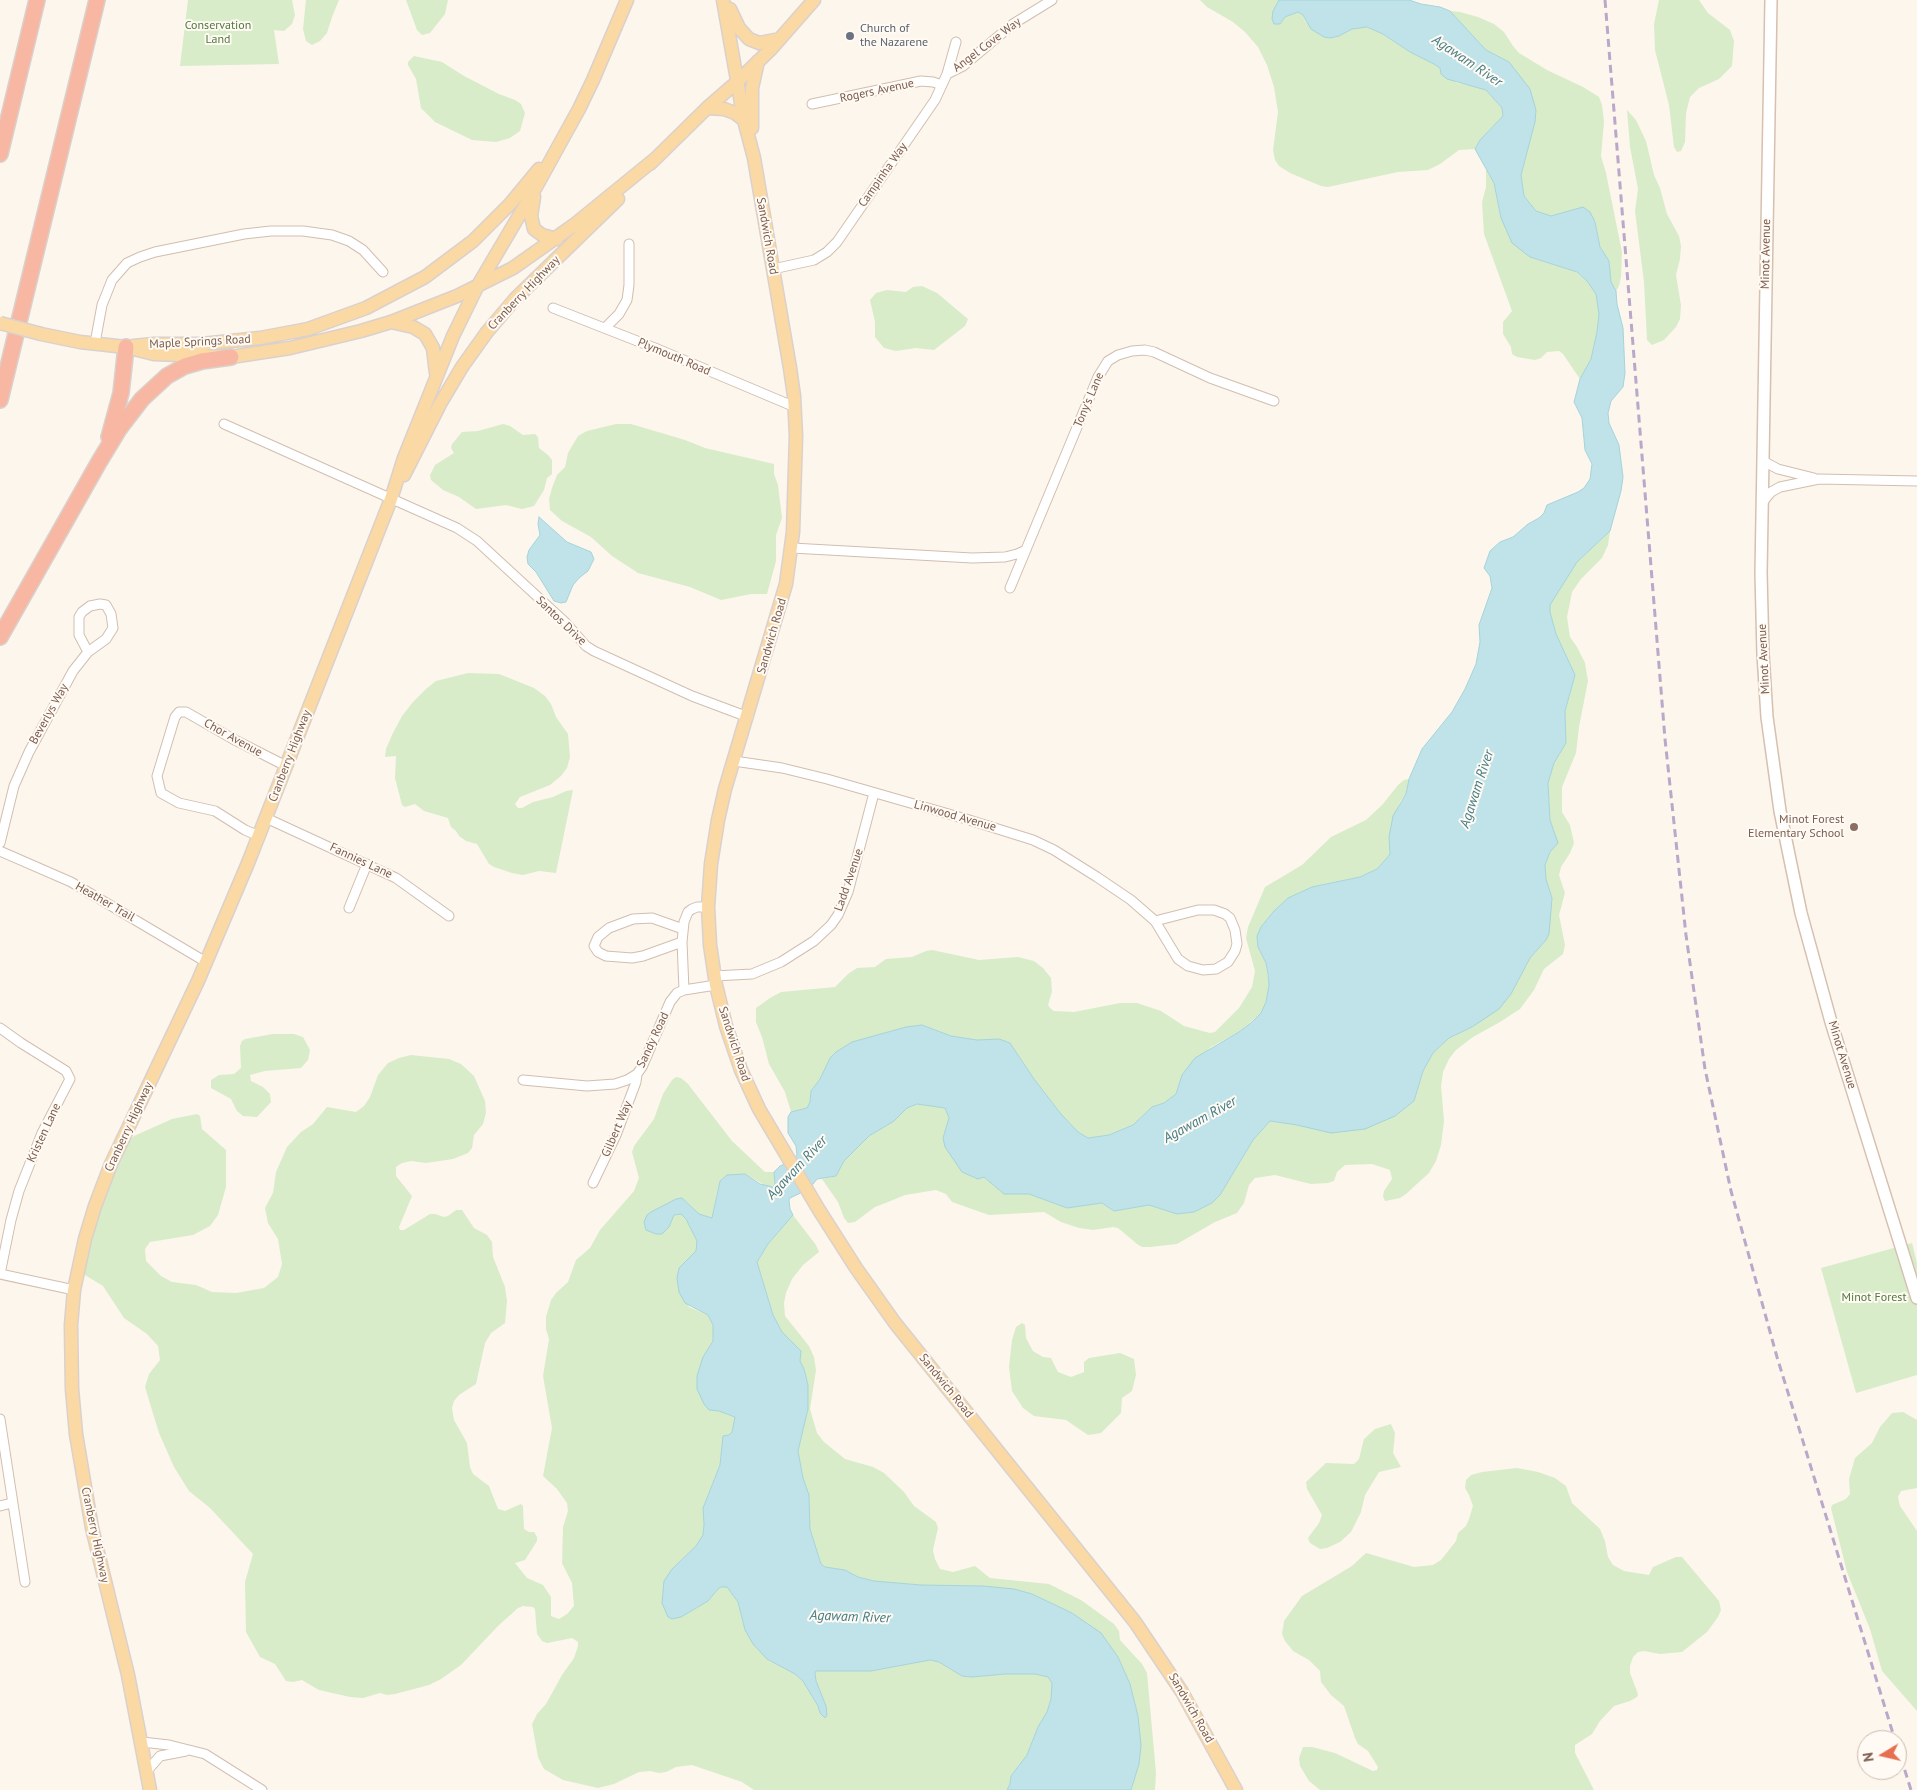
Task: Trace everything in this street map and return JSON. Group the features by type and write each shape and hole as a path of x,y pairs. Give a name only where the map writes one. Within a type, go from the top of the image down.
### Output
{"highway":[{"path":"0,154 37,0"},
{"path":"0,400 97,0"},
{"path":"99,462 117,410 125,365 126,347"},
{"path":"0,638 99,462 135,408 167,376 194,363 231,358"}],"main road":[{"name":"Cranberry Highway","path":"150,1790 128,1675 92,1528 81,1468 72,1389 71,1325 74,1290 85,1239 103,1185 206,962 259,836 391,499 404,458 453,336 478,287 536,187 593,80 627,0"},
{"path":"724,0 739,28 748,39 759,42 780,39"},
{"name":"Sandwich Road","path":"724,0 744,120 754,158 795,407 792,548 782,600 734,761 715,835 710,878 708,907 710,945 715,980 726,1026 746,1083 759,1109 842,1247 883,1308 1111,1590 1148,1640 1182,1692 1236,1790"},
{"name":"Cranberry Highway","path":"391,499 412,462 443,398 487,332 515,299 632,186 655,159 780,39 814,0"},
{"name":"Minot Avenue","path":"1771,0 1761,598 1765,686 1773,764 1790,863 1819,981 1917,1298"},
{"name":"Sandwich Road","path":"754,158 751,98 758,61"},
{"path":"707,108 724,108 744,120"},
{"name":"Maple Springs Road","path":"126,347 154,344 228,342 288,334 327,324 385,299 424,277 473,241 515,198 562,138"},
{"name":"Cranberry Highway","path":"478,287 513,268 557,239 655,159"},
{"path":"536,187 531,216 532,225 538,233 557,239"},
{"name":"Maple Springs Road","path":"0,323 41,334 95,344 126,347 154,354 231,358 290,348 391,322 478,287"},
{"path":"391,322 414,327 425,334 433,348 436,376"}],"street":[{"name":"Angel Cove Way","path":"947,74 963,66 1014,24 1052,0"},
{"name":"Campinha Way","path":"773,269 810,262 831,249 930,109 947,74 956,42"},
{"name":"Rogers Avenue","path":"812,104 921,82 933,82 942,85"},
{"path":"95,344 102,305 112,280 127,263 150,254 244,234 293,230 332,235 349,241 363,250 383,272"},
{"path":"605,328 619,314 626,300 629,285 628,244"},
{"name":"Plymouth Road","path":"553,308 795,407"},
{"name":"Tony's Lane","path":"1010,588 1098,377 1105,364 1113,358 1126,352 1138,350 1154,352 1210,378 1274,401"},
{"path":"224,424 391,499"},
{"path":"1763,461 1778,469 1819,479 1917,481"},
{"path":"1762,503 1771,492 1780,487 1819,479"},
{"name":"Santos Drive","path":"391,499 457,528 477,541 566,624 586,646 594,651 692,696 748,717"},
{"path":"792,548 978,558 1005,557 1026,550"},
{"name":"Beverlys Way","path":"0,843 16,778 57,699 88,652 106,639 113,628 111,614 106,605 90,606 79,617 79,635 88,652"},
{"name":"Chor Avenue","path":"259,836 245,830 214,811 171,800 161,793 157,776 175,717 179,712 194,716 233,739 286,766"},
{"name":"Linwood Avenue","path":"734,761 797,772 966,818 1044,844 1120,893 1155,921 1178,959 1188,966 1203,970 1216,969 1228,962 1235,951 1237,936 1233,923 1230,918 1220,912 1206,909 1198,910 1155,921"},
{"name":"Ladd Avenue","path":"715,980 752,974 772,966 814,941 831,925 838,915 848,892 874,793"},
{"name":"Fannies Lane","path":"266,818 402,881 449,916"},
{"name":"Heather Trail","path":"0,851 71,882 206,962"},
{"path":"349,908 367,864"},
{"path":"708,907 697,907 688,912 682,929 684,990 715,980"},
{"path":"682,929 652,918 633,919 609,928 598,937 594,946 598,952 606,956 632,958 644,956 682,942"},
{"name":"Sandy Road","path":"523,1080 598,1086 621,1083 636,1074 646,1058 670,1002 676,993 684,990"},
{"name":"Kristen Lane","path":"0,1028 66,1071 70,1079 42,1133 19,1191 0,1275 74,1290"},
{"name":"Gilbert Way","path":"593,1183 619,1126 636,1082 636,1074"},
{"path":"0,1419 25,1582"},
{"path":"0,1506 12,1503"},
{"path":"142,1742 169,1745 205,1754 262,1790"},
{"path":"147,1770 160,1756 188,1750"}],"green space":[{"name":"Conservation Land","path":"188,0 292,0 295,15 292,24 284,31 274,30 279,64 180,66"},
{"path":"306,0 339,0 327,33 320,41 312,45 306,41 303,29"},
{"path":"406,0 448,0 445,14 430,33 422,35 417,30"},
{"path":"1200,0 1279,0 1273,11 1280,24 1285,17 1298,12 1303,15 1306,22 1339,36 1352,29 1367,27 1383,34 1410,52 1434,64 1440,68 1441,74 1457,83 1486,90 1502,108 1503,116 1480,140 1475,149 1459,150 1428,170 1398,172 1328,187 1321,186 1290,173 1279,166 1275,160 1273,150 1278,112 1274,87 1267,65 1258,47 1245,32 1233,22 1207,7"},
{"path":"1659,0 1699,0 1708,13 1730,30 1734,41 1732,66 1719,79 1699,88 1690,97 1686,113 1685,142 1681,151 1677,152 1674,147 1669,105 1655,50 1654,24"},
{"path":"1450,11 1478,17 1494,24 1504,32 1519,53 1599,97 1604,122 1601,156 1622,252 1621,277 1616,291 1611,282 1609,261 1600,247 1595,222 1583,208 1551,216 1536,211 1524,196 1521,175 1535,122 1509,62 1486,50"},
{"path":"414,56 442,62 464,76 521,104 525,113 520,131 510,138 496,142 472,140 435,122 421,108 416,79 408,65 408,62"},
{"path":"1627,110 1636,120 1646,141 1654,175 1660,188 1667,214 1679,236 1681,246 1676,275 1681,305 1680,319 1676,327 1664,340 1652,345 1647,340 1644,282 1635,211 1638,189 1630,147"},
{"path":"1486,169 1494,183 1501,218 1530,257 1576,272 1587,281 1596,294 1599,314 1597,332 1591,359 1580,379 1559,351 1547,352 1541,358 1535,360 1517,357 1512,354 1511,347 1503,334 1503,322 1512,311 1484,234 1482,202 1486,187"},
{"path":"922,286 937,293 968,319 965,326 934,350 916,348 896,351 884,348 875,337 875,322 870,300 876,293 887,290 906,292 913,287"},
{"path":"503,424 510,426 523,435 535,434 538,437 539,448 552,460 552,474 547,478 544,490 534,506 522,509 506,505 476,509 459,497 443,490 431,480 430,475 435,465 454,453 451,448 452,444 462,432 478,431"},
{"path":"616,424 631,424 705,448 774,464 782,518 776,535 776,561 767,594 751,594 721,600 690,587 638,573 612,556 591,537 562,521 550,510 549,499 552,488 557,475 565,467 568,453 578,436 587,431"},
{"path":"1610,531 1608,545 1602,558 1581,579 1572,592 1567,617 1570,637 1585,663 1588,681 1576,753 1562,787 1562,812 1570,825 1574,843 1561,867 1559,875 1565,893 1559,915 1565,945 1563,954 1544,969 1534,990 1520,1009 1473,1037 1456,1050 1449,1059 1443,1072 1441,1086 1444,1121 1441,1145 1436,1161 1429,1173 1406,1194 1400,1198 1385,1201 1384,1191 1392,1179 1390,1170 1372,1164 1345,1165 1337,1172 1334,1181 1328,1183 1311,1184 1275,1175 1255,1178 1249,1185 1244,1203 1237,1213 1215,1222 1177,1244 1150,1247 1142,1247 1118,1228 1093,1230 1079,1228 1061,1222 1044,1212 989,1215 952,1202 946,1194 936,1190 905,1195 875,1207 855,1222 848,1223 838,1202 822,1179 836,1176 844,1161 869,1136 894,1121 907,1108 917,1104 945,1108 949,1118 943,1138 1004,1194 1029,1194 1067,1208 1102,1203 1114,1211 1149,1205 1177,1214 1194,1212 1212,1203 1220,1195 1253,1140 1270,1121 1297,1125 1395,1116 1414,1101 1423,1071 1433,1053 1449,1038 1472,1027 1511,994 1530,958 1546,940 1552,898 1546,879 1545,865 1550,852 1557,843 1550,820 1548,783 1554,763 1566,743 1565,711 1575,675 1556,634 1550,612 1550,604 1577,562"},
{"path":"468,673 499,674 534,688 545,696 551,704 556,717 568,734 570,757 567,768 561,776 550,785 520,797 515,804 518,808 522,808 533,802 573,790 556,873 539,871 523,875 494,867 489,864 477,844 466,841 459,836 451,827 448,818 424,811 415,804 405,807 402,805 395,778 396,756 385,757 392,735 402,716 426,689 436,681"},
{"path":"1409,779 1406,794 1400,802 1389,837 1390,854 1377,869 1360,877 1312,887 1288,898 1274,911 1261,927 1258,947 1266,963 1269,985 1266,1002 1261,1013 1239,1032 1211,1047 1182,1075 1176,1094 1164,1103 1152,1107 1133,1125 1109,1135 1088,1138 1078,1132 1061,1114 1034,1079 1010,1043 999,1039 977,1040 951,1036 922,1025 890,1031 830,1058 820,1079 811,1091 810,1102 807,1108 791,1112 785,1092 769,1064 756,1022 756,1008 781,992 835,987 857,968 875,967 886,959 912,957 926,951 932,950 979,960 1018,957 1034,961 1051,978 1052,992 1048,1005 1054,1011 1074,1012 1120,1003 1137,1003 1161,1011 1184,1026 1210,1033 1215,1032 1239,1008 1252,987 1255,971 1246,938 1248,927 1265,887 1302,865 1331,837 1366,820 1383,804 1398,785 1404,780"},
{"path":"273,1034 294,1034 303,1037 310,1050 308,1060 301,1068 265,1071 250,1075 251,1081 263,1087 270,1094 271,1102 257,1117 243,1116 237,1111 231,1099 211,1088 211,1080 219,1075 234,1074 241,1068 240,1046 242,1041"},
{"path":"411,1055 449,1059 461,1064 474,1076 485,1101 486,1113 483,1124 474,1135 472,1148 468,1153 453,1159 426,1163 411,1161 396,1167 396,1176 412,1196 399,1227 400,1230 404,1230 430,1214 444,1217 456,1210 462,1210 474,1228 487,1235 492,1242 493,1257 505,1287 507,1301 505,1323 491,1333 485,1343 476,1384 459,1395 454,1401 452,1408 454,1420 467,1443 470,1467 473,1474 489,1486 498,1509 505,1511 521,1504 523,1506 524,1529 534,1532 537,1541 525,1560 515,1563 527,1578 543,1585 551,1597 551,1616 559,1619 574,1606 572,1583 562,1563 563,1527 568,1511 567,1503 557,1489 543,1476 552,1428 543,1376 549,1339 546,1329 546,1317 551,1300 568,1282 576,1260 590,1248 600,1230 634,1191 639,1178 632,1152 634,1146 654,1119 663,1094 672,1080 676,1077 681,1078 688,1084 732,1141 765,1172 774,1172 775,1183 770,1188 745,1174 724,1177 720,1181 712,1218 699,1214 682,1198 674,1215 681,1214 686,1219 697,1241 696,1251 679,1268 689,1307 708,1315 713,1325 713,1341 703,1357 708,1407 709,1410 719,1411 735,1417 732,1432 729,1435 723,1436 720,1465 707,1497 703,1515 703,1535 696,1546 672,1569 662,1595 681,1617 708,1601 721,1587 727,1587 738,1602 745,1630 767,1659 795,1674 803,1681 818,1706 820,1713 826,1706 816,1681 816,1671 871,1671 930,1660 939,1662 962,1676 1035,1674 1048,1677 1052,1683 1051,1699 1047,1713 1038,1727 1027,1755 1011,1776 1007,1790 754,1790 742,1782 692,1765 676,1767 659,1773 650,1771 639,1772 614,1784 598,1788 563,1780 544,1769 538,1757 532,1724 574,1658 578,1642 572,1638 547,1643 542,1641 537,1634 535,1609 533,1607 523,1606 518,1608 461,1665 441,1679 429,1685 395,1694 387,1695 380,1693 363,1698 350,1697 319,1690 302,1680 286,1681 275,1664 260,1657 246,1632 245,1582 253,1554 210,1508 189,1491 174,1467 159,1433 145,1387 149,1374 160,1360 158,1346 147,1334 124,1318 103,1286 85,1275 80,1263 97,1205 123,1145 134,1136 172,1119 197,1114 200,1116 202,1129 226,1150 226,1187 218,1215 210,1226 193,1235 150,1242 145,1249 146,1261 161,1276 172,1282 196,1285 212,1292 236,1293 264,1288 278,1277 282,1264 278,1239 268,1223 265,1208 273,1193 276,1172 287,1147 301,1132 313,1124 327,1107 356,1112 364,1106 370,1097 378,1075 388,1063"},
{"path":"793,1215 816,1245 819,1252 803,1265 792,1279 784,1303 785,1316 809,1346 814,1357 816,1370 810,1409 817,1433 824,1442 845,1459 873,1467 884,1473 904,1492 914,1506 936,1522 938,1528 933,1550 940,1569 953,1572 975,1566 990,1578 1049,1584 1081,1600 1114,1624 1119,1631 1120,1640 1142,1664 1147,1673 1156,1773 1155,1790 1131,1790 1133,1786 1138,1716 1130,1684 1118,1657 1072,1613 1032,1594 983,1586 921,1585 874,1581 858,1577 845,1570 825,1567 821,1564 810,1529 809,1495 803,1478 798,1451 808,1409 808,1385 800,1361 801,1351 782,1332 773,1315 757,1262 768,1244"},
{"name":"Minot Forest","path":"1912,1243 1917,1263 1917,1375 1856,1393 1821,1268"},
{"path":"1022,1323 1025,1325 1026,1338 1033,1351 1043,1357 1051,1358 1058,1372 1071,1377 1084,1372 1084,1362 1089,1358 1120,1353 1134,1359 1136,1375 1132,1391 1122,1398 1121,1413 1101,1433 1088,1435 1066,1420 1034,1416 1023,1408 1012,1391 1009,1367 1012,1340 1016,1327"},
{"path":"1903,1412 1917,1420 1917,1488 1901,1491 1898,1497 1900,1506 1917,1531 1917,1711 1882,1671 1870,1629 1847,1572 1831,1508 1832,1505 1846,1499 1850,1494 1849,1479 1855,1458 1872,1443 1880,1427 1892,1413"},
{"path":"1391,1424 1395,1433 1393,1453 1401,1467 1379,1472 1365,1495 1361,1512 1351,1532 1340,1542 1320,1549 1310,1543 1308,1538 1319,1523 1322,1515 1307,1489 1306,1482 1326,1463 1354,1464 1359,1459 1364,1439 1375,1429"},
{"path":"1517,1468 1555,1478 1566,1486 1572,1503 1600,1529 1605,1541 1608,1557 1613,1565 1624,1571 1649,1575 1653,1567 1676,1557 1682,1557 1719,1601 1721,1610 1718,1617 1707,1632 1682,1652 1660,1654 1644,1651 1638,1652 1633,1657 1630,1673 1638,1694 1637,1697 1614,1706 1600,1721 1592,1734 1575,1745 1575,1753 1594,1790 1320,1790 1309,1781 1300,1766 1299,1758 1303,1747 1312,1747 1335,1753 1373,1771 1377,1770 1378,1767 1368,1751 1358,1744 1344,1706 1331,1695 1321,1682 1320,1671 1309,1660 1293,1651 1285,1641 1282,1634 1284,1621 1302,1596 1352,1566 1366,1553 1414,1567 1433,1565 1441,1560 1456,1541 1458,1533 1466,1526 1469,1519 1473,1506 1465,1488 1466,1480 1471,1475 1482,1472"}],"water":[{"name":"Agawam River","path":"1279,0 1409,0 1440,7 1450,11 1486,50 1509,62 1530,89 1536,110 1535,122 1521,175 1524,196 1536,211 1551,216 1583,207 1590,212 1595,222 1600,247 1609,261 1611,282 1616,291 1623,328 1625,373 1623,387 1611,401 1608,413 1609,423 1619,445 1623,477 1621,491 1610,531 1577,562 1550,605 1556,634 1575,675 1565,711 1566,743 1554,763 1548,783 1550,820 1558,843 1550,852 1545,865 1546,879 1552,898 1549,934 1530,958 1511,994 1499,1009 1472,1027 1449,1038 1433,1053 1423,1071 1414,1101 1395,1116 1365,1129 1331,1133 1270,1121 1253,1140 1220,1195 1212,1203 1194,1212 1177,1214 1149,1205 1114,1211 1102,1203 1067,1208 1029,1194 1004,1194 984,1177 978,1179 962,1172 945,1147 943,1138 949,1118 945,1108 917,1104 907,1108 894,1121 869,1136 844,1161 836,1176 817,1179 809,1189 790,1198 790,1209 793,1215 768,1244 757,1262 773,1315 782,1332 801,1351 800,1361 808,1385 808,1409 798,1451 803,1478 809,1495 810,1529 821,1564 825,1567 845,1570 858,1577 874,1581 921,1585 983,1586 1014,1589 1032,1594 1072,1613 1101,1633 1118,1657 1130,1684 1138,1716 1141,1745 1139,1764 1131,1790 1007,1790 1011,1776 1027,1755 1038,1727 1047,1712 1051,1699 1052,1683 1048,1677 1035,1674 962,1676 939,1662 930,1660 871,1671 816,1671 816,1681 826,1706 827,1715 825,1718 820,1713 818,1706 803,1681 795,1674 767,1659 753,1644 745,1630 738,1602 727,1587 721,1587 708,1601 681,1617 672,1619 668,1617 662,1603 664,1581 672,1569 696,1546 703,1535 703,1508 720,1465 723,1436 729,1435 732,1432 735,1417 719,1411 709,1410 697,1389 697,1376 703,1357 713,1341 713,1325 708,1315 685,1303 679,1292 677,1278 679,1268 696,1251 697,1241 686,1219 681,1214 674,1215 669,1227 662,1234 646,1230 644,1222 647,1215 651,1212 676,1199 682,1198 699,1214 712,1218 720,1181 727,1175 745,1174 760,1184 773,1187 775,1183 774,1172 780,1166 792,1161 797,1155 796,1146 788,1133 788,1117 791,1112 807,1108 810,1102 811,1091 820,1079 830,1058 852,1042 906,1027 922,1025 951,1036 977,1040 999,1039 1010,1043 1034,1079 1061,1114 1078,1132 1088,1138 1109,1135 1133,1125 1152,1107 1164,1103 1176,1094 1182,1075 1195,1058 1239,1032 1261,1013 1266,1002 1269,985 1266,963 1258,947 1257,936 1261,927 1274,911 1288,898 1312,887 1360,877 1377,869 1390,854 1389,837 1393,816 1406,794 1409,779 1422,749 1452,712 1476,664 1480,642 1479,625 1492,588 1490,576 1484,568 1490,551 1500,542 1513,537 1528,524 1539,518 1544,513 1547,505 1578,492 1584,488 1590,479 1592,464 1585,450 1582,418 1574,402 1580,379 1591,359 1597,332 1599,314 1596,294 1587,281 1577,272 1530,257 1512,243 1501,218 1494,183 1475,149 1480,140 1503,116 1502,108 1486,90 1447,79 1441,74 1440,68 1434,64 1410,52 1383,34 1367,27 1352,29 1339,36 1324,37 1311,29 1303,15 1298,12 1285,17 1280,24 1274,24 1272,19 1273,11"},
{"path":"539,517 567,542 591,552 594,559 588,571 573,585 566,602 554,601 536,572 528,564 529,550 540,535"}],"railway":[{"path":"1605,0 1665,739 1686,935 1705,1069 1731,1191 1777,1357 1892,1730"},
{"path":"1907,1777 1911,1790"}],"place":[{"name":"Church of the Nazarene","path":"850,36"},
{"name":"Minot Forest Elementary School","path":"1854,827"}]}
